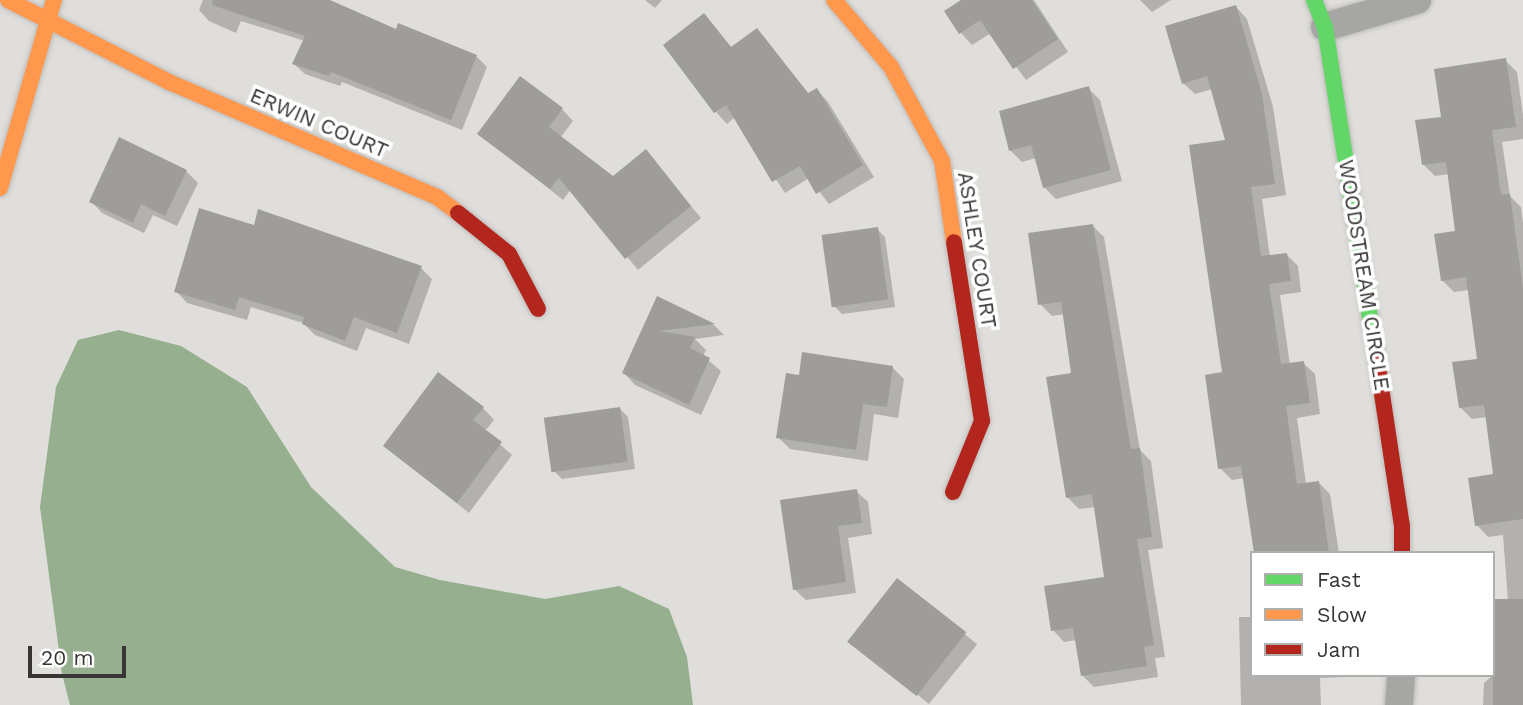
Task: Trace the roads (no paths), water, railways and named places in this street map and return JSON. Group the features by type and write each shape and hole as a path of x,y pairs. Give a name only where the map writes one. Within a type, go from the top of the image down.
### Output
{"street":[{"name":"ERWIN COURT","path":"8,0 169,82 437,197 509,254 538,309"},
{"path":"0,188 45,20 54,0"},
{"name":"ASHLEY COURT","path":"834,0 891,67 942,161 982,421 953,492"},
{"name":"WOODSTREAM CIRCLE","path":"1314,0 1325,27 1402,526 1402,551"},
{"path":"1325,27 1417,0"},
{"path":"1399,705 1401,677"}]}
